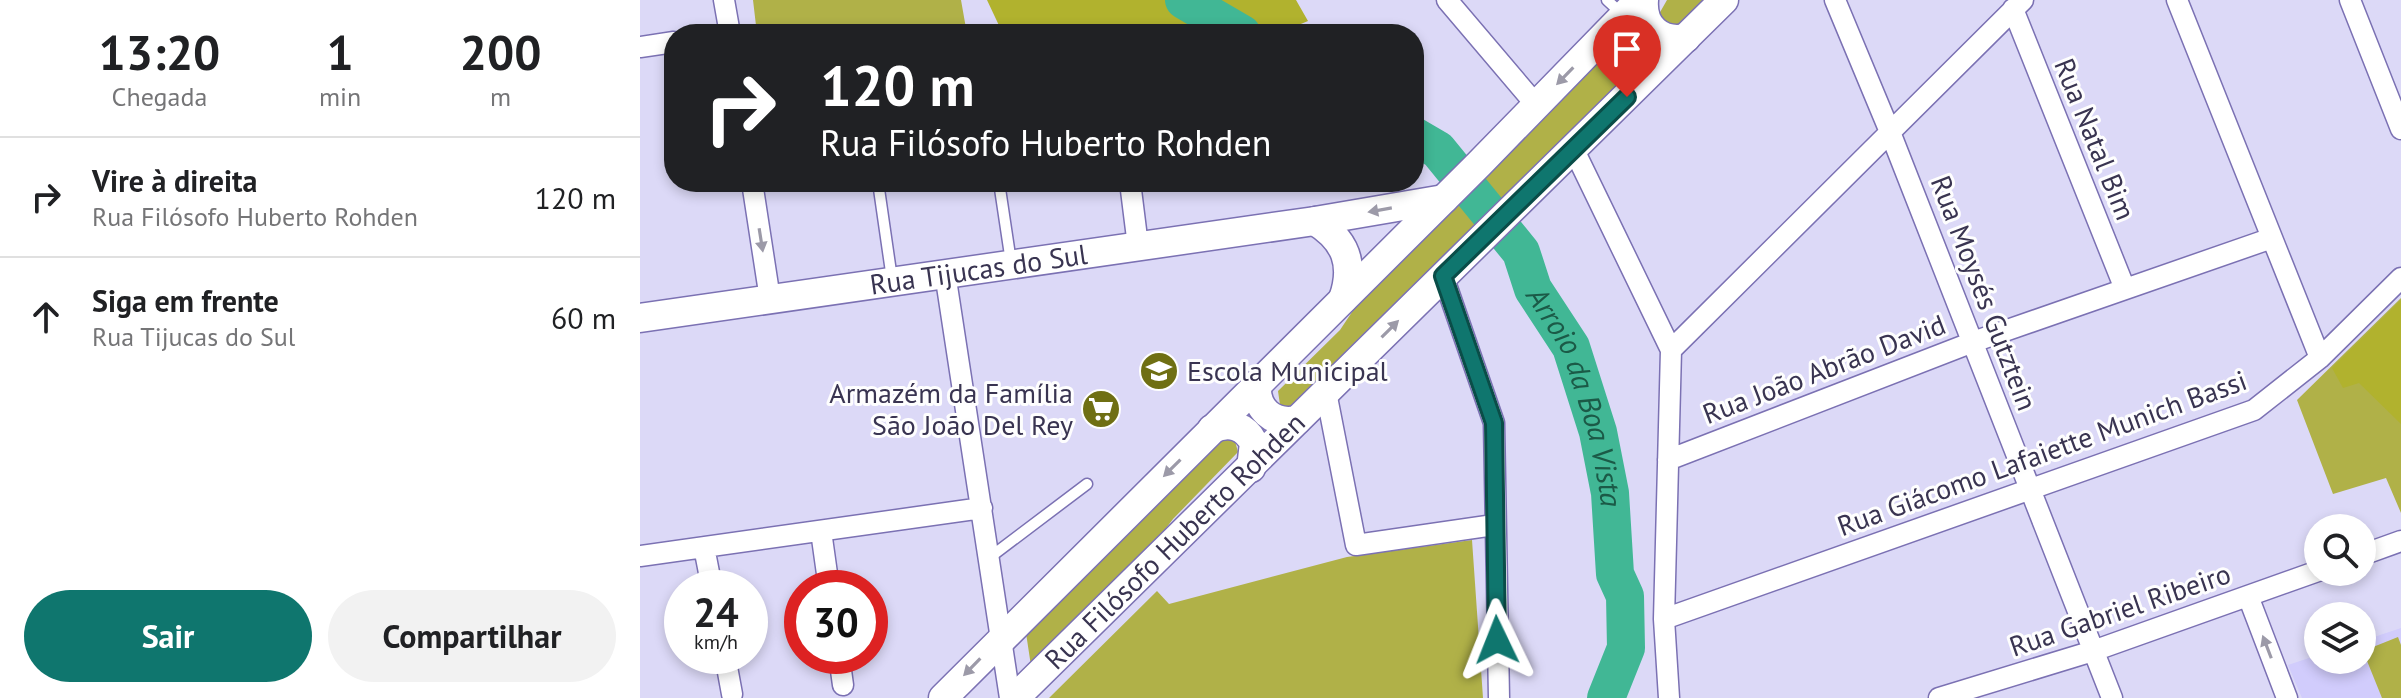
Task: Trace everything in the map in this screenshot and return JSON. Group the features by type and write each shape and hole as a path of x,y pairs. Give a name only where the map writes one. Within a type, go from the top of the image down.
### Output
{"main road":[{"path":"1574,150 1724,0"},
{"path":"1445,198 1537,106 1629,4 1644,12 1653,30 1668,38 1686,38"},
{"name":"Rua Filósofo Huberto Rohden","path":"1012,698 1574,150"},
{"name":"Rua Filósofo Huberto Rohden","path":"943,698 1445,198"},
{"name":"Rua Tijucas do Sul","path":"640,318 1315,221 1445,198"},
{"path":"1315,221 1337,238 1349,263 1349,282 1343,299"},
{"path":"1257,384 1258,400 1267,414 1281,421 1297,420"},
{"path":"1212,429 1237,426 1250,436 1255,452 1251,468"}],"street":[{"path":"724,0 728,24"},
{"path":"1447,0 1537,106"},
{"name":"Rua Moysés Gutztein","path":"1835,0 1890,132 2112,698"},
{"path":"2177,0 2320,358"},
{"path":"2350,0 2401,129"},
{"path":"1671,350 2018,5"},
{"name":"Rua Natal Bim","path":"2018,5 2125,289"},
{"path":"640,47 664,43"},
{"path":"1574,150 1671,350 1664,619 1669,698"},
{"path":"754,192 770,299"},
{"path":"1131,192 1138,246"},
{"name":"Rua João Abrão David","path":"1668,460 1973,342 2272,238"},
{"path":"945,273 1012,698"},
{"path":"1443,276 1494,423 1499,698"},
{"name":"Rua Giácomo Lafaiette Munich Bassi","path":"1664,619 2031,492 2254,410 2320,358 2401,278"},
{"path":"1326,392 1356,545 1494,525"},
{"path":"640,556 982,508"},
{"path":"821,531 826,570"},
{"path":"2376,550 2401,541"},
{"path":"704,547 708,570"},
{"name":"Rua Gabriel Ribeiro","path":"1939,698 2093,651 2304,576"},
{"path":"2248,596 2287,698"},
{"path":"728,674 732,694"},
{"path":"841,674 843,685"}],"lane":[{"path":"879,192 892,281"},
{"path":"1001,192 1012,264"},
{"path":"989,558 1087,484"}],"shaded area":[{"path":"753,0 961,0 965,24 756,24"},
{"path":"987,0 1296,0 1308,21 1301,24 998,24"},
{"path":"1667,0 1708,0 1679,29 1668,28 1659,14"},
{"path":"1629,28 1652,52 1289,408 1280,405 1278,391 1340,330 1362,297"},
{"path":"2401,298 2401,513 2386,478 2333,494 2297,400"},
{"path":"2401,300 2401,424 2359,383 2343,388 2332,368"},
{"path":"1223,438 1235,441 1238,452 1173,519 1145,556 1031,666 1026,633"},
{"path":"1472,540 1483,698 1049,698 1157,591 1169,604 1347,557"},
{"path":"2401,628 2401,698 2302,698 2288,665 2304,660 2304,674 2376,674 2376,636"},
{"path":"2398,637 2401,645 2401,698 2382,698 2372,674 2376,674 2376,646"}],"waterway":[{"name":"Arroio da Boa Vista","path":"1184,0 1225,24"},
{"name":"Arroio da Boa Vista","path":"1424,142 1438,150 1521,252 1533,289 1571,347 1598,432 1610,493 1615,574 1625,596 1626,648 1606,698"}],"place":[{"name":"Escola Municipal","path":"1159,371"},
{"name":"Armazém da Família São João Del Rey","path":"1101,409"}],"route":[{"path":"1497,640 1494,423 1443,276 1627,97"}]}
